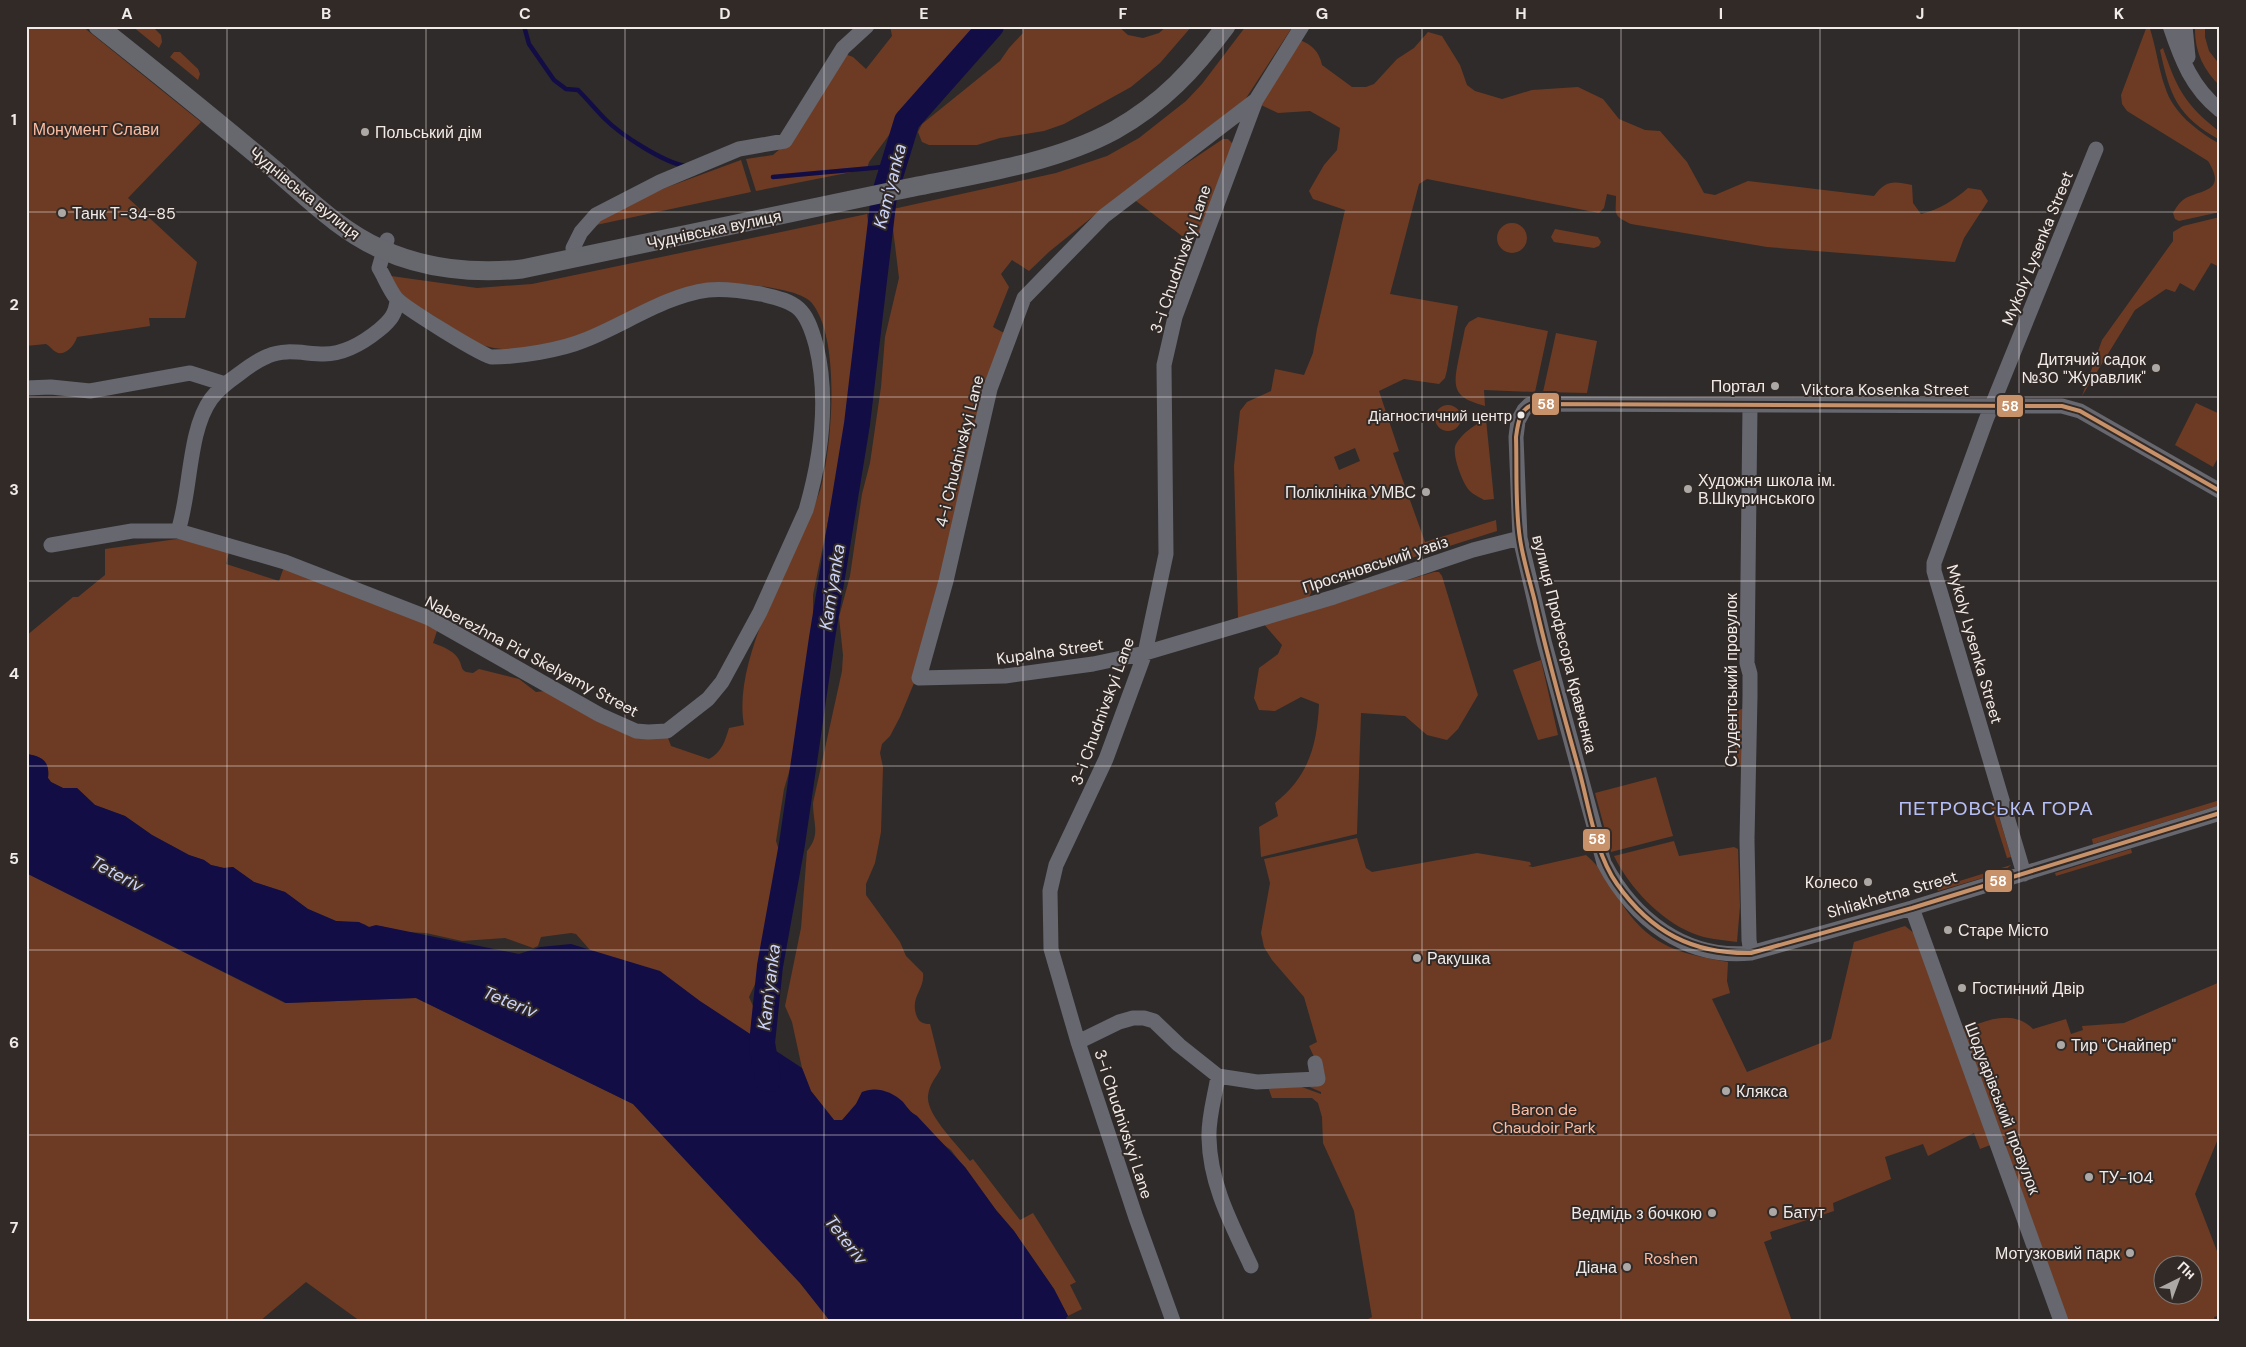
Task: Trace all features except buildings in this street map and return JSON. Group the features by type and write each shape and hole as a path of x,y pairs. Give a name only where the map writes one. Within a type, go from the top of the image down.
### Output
{"main road":[{"name":"Чуднівська вулиця","path":"98,26 206,113 322,211 364,241 451,257 511,260 812,202"},
{"name":"Чуднівська вулиця","path":"115,26 340,212 385,245 418,261 475,272 522,269 812,202"},
{"path":"982,166 1061,142 1128,109 1148,95 1176,69 1212,26"},
{"path":"812,202 982,166 1065,152 1092,142 1151,108 1185,77 1226,26"}],"street":[{"path":"573,248 581,232 596,216 660,182 739,150 785,141 843,48 867,26"},
{"name":"3-i Chudnivskyi Lane","path":"1173,1321 1136,1218 1078,1042 1051,949 1050,891 1056,865 1106,760 1145,652 1166,554 1164,365 1175,317 1256,100 1302,26"},
{"path":"2170,26 2180,55 2194,83 2220,110"},
{"path":"2185,26 2187,53 2194,83"},
{"name":"4-i Chudnivskyi Lane","path":"919,678 946,580 990,389 1024,298 1104,216 1256,100"},
{"name":"Mykoly Lysenka Street","path":"2024,874 1934,571 1936,555 1991,407 2096,149"},
{"name":"Naberezhna Pid Skelyamy Street","path":"51,545 132,531 178,531 285,562 429,618 600,716 636,731 667,731 708,699 722,682 734,662 760,612 806,510 817,467 822,398 819,356 810,322 800,308 784,299 755,293 708,290 667,302 584,340 554,349 490,357 443,330 397,300 379,268 385,245"},
{"path":"178,531 183,513 198,426 211,399 225,384 268,356 284,351 325,354 351,349 388,323 396,312 397,300"},
{"path":"26,388 51,387 90,391 190,374 225,384"},
{"name":"Viktora Kosenka Street","path":"1529,405 2062,406 2076,409 2220,491"},
{"name":"вулиця Професора Кравченка","path":"1529,405 1520,415 1516,437 1520,538 1547,650 1604,863"},
{"name":"Студентський провулок","path":"1750,406 1747,663 1750,674 1750,696 1746,840 1748,940 1751,953"},
{"name":"Просяновський узвіз","path":"1241,625 1334,597 1473,550 1520,538"},
{"name":"Kupalna Street","path":"919,678 1005,676 1093,664 1145,652 1241,625"},
{"name":"Shliakhetna Street","path":"1604,863 1614,882 1635,908 1667,935 1687,945 1706,951 1723,954 1751,953 1912,908 2220,813"},
{"name":"Шодуарівський провулок","path":"1912,908 2061,1321"},
{"path":"1078,1042 1119,1022 1133,1018 1144,1018 1154,1021 1179,1045 1218,1076 1256,1082 1318,1079 1315,1064"},
{"path":"1218,1076 1209,1137 1214,1181 1222,1205 1251,1266"}],"green space":[{"name":"Монумент Слави","path":"26,26 82,26 201,122 128,198 197,262 185,318 149,318 150,326 77,337 72,347 63,353 56,352 46,344 26,346"},
{"path":"132,26 152,26 161,35 162,42 159,48"},
{"path":"890,26 988,26 972,42 959,68 918,100 898,123 869,162 867,169 756,191 746,159 773,155 781,148 845,54 853,57 866,69 892,36"},
{"path":"1022,26 1118,26 1128,35 1143,38 1159,33 1167,26 1192,26 1160,63 1131,87 1064,124 1044,131 1000,138 977,145 929,145 922,142 918,132 922,124 1000,61 1023,33"},
{"path":"1246,26 1293,26 1237,112 1101,210 1050,251 1029,271 1012,260 1001,274 1009,287 993,327 1004,333 919,671 900,717 890,736 882,744 880,753 883,767 881,832 875,863 866,884 866,895 900,942 906,956 923,973 915,1010 919,1021 930,1024 941,1068 930,1088 929,1104 944,1130 970,1161 973,1159 1020,1220 1033,1213 1076,1282 1070,1285 1082,1309 1068,1316 1054,1289 1014,1231 951,1150 937,1140 902,1101 862,1092 856,1104 842,1121 834,1120 811,1091 802,1068 792,1022 785,1006 801,928 807,851 815,834 813,803 842,671 843,655 839,617 850,576 862,494 870,463 881,387 885,337 899,278 893,229 893,209 1056,173 1107,156 1139,138 1186,101 1202,84"},
{"path":"2147,26 2149,26 2165,87 2174,105 2195,127 2220,144 2220,212 2179,221 2175,219 2173,213 2181,202 2209,189 2213,185 2215,179 2214,172 2208,161 2127,111 2122,104 2121,95"},
{"path":"2195,26 2205,26 2205,37 2209,51 2220,65 2220,86 2204,66 2201,59 2196,43"},
{"path":"1428,32 1442,36 1460,65 1467,85 1475,91 1502,99 1532,90 1578,87 1603,99 1619,119 1645,130 1660,131 1687,162 1704,193 1715,195 1748,181 1874,196 1886,184 1900,183 1912,185 1913,203 1921,214 1946,204 1968,188 1981,190 1988,201 1964,238 1955,262 1767,247 1631,224 1616,213 1616,196 1607,194 1604,208 1599,213 1427,179 1419,184 1390,294 1458,306 1447,370 1445,378 1439,384 1404,379 1379,391 1399,451 1393,453 1425,542 1496,520 1497,531 1313,589 1306,603 1238,618 1234,466 1240,411 1247,402 1271,391 1275,369 1304,375 1313,353 1345,210 1313,199 1309,191 1324,165 1337,150 1340,128 1310,111 1278,113 1259,104 1300,40 1314,49 1322,65 1352,87 1366,87 1374,84 1397,59 1414,48","holes":["1355,448 1360,461 1339,470 1334,457"]},
{"path":"2163,48 2173,75 2184,95 2198,113 2220,132 2220,140 2194,122 2178,103 2172,92 2164,66 2160,50"},
{"path":"174,52 180,52 198,69 200,74 198,80 170,57"},
{"path":"1223,139 1228,139 1233,144 1202,234 1182,236 1136,201 1135,198"},
{"path":"741,160 751,192 596,225 598,218 665,188"},
{"path":"867,214 871,245 860,289 866,310 858,332 864,351 864,362 852,389 853,423 838,472 813,595 815,634 809,696 803,725 784,789 776,841 781,857 777,863 773,882 774,924 764,944 757,980 749,997 753,1006 755,1046 590,950 576,934 541,937 538,946 533,948 505,938 462,941 426,933 405,932 380,926 369,927 364,924 336,921 308,909 285,892 254,882 233,867 224,868 211,865 204,860 189,855 152,835 125,816 95,805 77,788 63,788 51,782 48,778 48,768 44,761 36,756 26,754 26,721 28,720 26,716 26,636 73,597 78,597 105,575 105,549 184,538 229,552 226,564 279,581 284,567 438,628 433,643 456,655 462,669 466,672 473,673 479,669 519,679 536,692 545,691 668,738 671,746 709,759 722,746 729,728 744,725 742,702 752,650 772,597 815,504 822,483 829,442 832,390 827,339 820,318 811,302 804,297 764,286 712,283 579,336 545,346 511,350 485,346 461,334 401,294 391,276 477,288 532,284"},
{"path":"2220,217 2220,267 2211,263 2194,291 2180,283 2175,292 2166,289 2135,310 2082,396 2102,340 2173,241 2173,232 2183,226"},
{"path":"1512,223 1523,227 1527,238 1523,249 1512,253 1501,249 1497,238 1501,227"},
{"path":"1555,229 1598,237 1601,242 1599,246 1594,248 1554,242 1551,237"},
{"path":"1478,317 1548,331 1535,392 1484,390 1485,406 1468,400 1458,392 1456,372 1465,328 1469,322"},
{"path":"1556,333 1597,341 1587,393 1543,392"},
{"path":"2196,403 2220,414 2220,454 2213,467 2175,445"},
{"path":"1448,405 1457,409 1461,418 1457,427 1448,431 1439,427 1435,418 1439,409"},
{"path":"1486,419 1494,499 1484,500 1468,489 1460,474 1455,448 1465,433"},
{"path":"1439,572 1442,576 1478,695 1458,729 1447,740 1427,735 1405,716 1361,713 1357,834 1261,857 1259,827 1278,816 1275,803 1296,782 1309,759 1316,733 1319,704 1301,697 1275,711 1259,710 1254,698 1259,668 1278,654 1282,645 1262,622"},
{"path":"1541,660 1558,735 1538,740 1513,670"},
{"path":"1745,708 1745,764 1740,766 1726,714"},
{"path":"1656,777 1673,836 1611,852 1595,793"},
{"path":"1994,800 2011,857 2007,858 1989,801"},
{"path":"2220,800 2220,805 2093,844 2092,839"},
{"name":"Baron de Chaudoir Park","path":"1357,838 1366,868 1372,872 1477,853 1530,862 1531,865 1528,866 1533,867 1586,855 1602,873 1624,907 1646,932 1657,940 1683,952 1728,962 1727,981 1730,993 1712,999 1747,1072 1831,1039 1854,942 1905,926 1915,934 1952,1034 1983,1022 2004,1018 2024,1022 2033,1029 2066,1019 2071,1034 2083,1030 2082,1026 2124,1023 2220,982 2220,1134 2195,1194 2220,1259 2220,1315 2214,1317 2215,1321 2068,1321 1993,1144 1980,1149 1974,1133 1928,1156 1923,1144 1885,1157 1891,1179 1833,1203 1834,1211 1770,1232 1772,1239 1764,1242 1792,1321 1364,1321 1372,1317 1354,1211 1323,1143 1322,1117 1318,1103 1312,1098 1272,1098 1268,1087 1299,1086 1321,1094 1321,1092 1305,1085 1320,1070 1309,1046 1317,1042 1304,997 1272,960 1264,947 1261,933 1270,883 1264,859"},
{"path":"1674,841 1679,856 1734,847 1738,849 1740,906 1737,942 1697,935 1668,920 1637,891 1620,868 1614,856"},
{"path":"2131,849 2132,853 2056,876 2055,873"},
{"path":"2011,865 2003,872 1938,891 1937,888"},
{"path":"26,873 285,1003 416,998 633,1104 800,1283 830,1321 360,1321 306,1282 260,1321 26,1321"}],"water":[{"name":"Teteriv","path":"26,754 44,760 48,767 48,778 51,782 63,788 77,788 95,805 125,816 152,835 189,855 204,860 211,865 224,868 233,867 254,882 285,892 308,909 336,921 359,922 369,927 376,925 519,954 540,947 571,944 660,971 700,1001 802,1068 811,1091 834,1120 842,1120 856,1104 862,1092 872,1089 889,1092 899,1098 965,1167 996,1210 1014,1231 1054,1289 1068,1316 1066,1318 1068,1321 830,1321 800,1283 633,1104 416,998 286,1003 26,873"}],"waterway":[{"path":"524,26 529,44 554,80 566,89 578,90 605,119 632,140 654,154 685,166"},
{"name":"Kam'yanka","path":"768,1079 762,1043 770,966 792,844 822,638 857,424 884,196 907,121 991,26"},
{"path":"773,177 894,166"}],"transit line":[{"name":"58","path":"2220,491 2080,411 2062,406 1537,404 1531,405 1523,411 1519,420 1516,437 1517,514 1524,561 1598,844 1609,872 1630,901 1644,915 1675,937 1710,949 1751,953 1912,908 2220,813"}],"place":[{"name":"Польський дім","path":"365,132"},
{"name":"Танк Т-34-85","path":"62,213"},
{"name":"Дитячий садок №30 \"Журавлик\"","path":"2156,368"},
{"name":"Портал","path":"1775,386"},
{"name":"Діагностичний центр","path":"1521,415"},
{"name":"Художня школа ім. В.Шкуринського","path":"1688,489"},
{"name":"Поліклініка УМВС","path":"1426,492"},
{"name":"Колесо","path":"1868,882"},
{"name":"Старе Місто","path":"1948,930"},
{"name":"Ракушка","path":"1417,958"},
{"name":"Гостинний Двір","path":"1962,988"},
{"name":"Тир \"Снайпер\"","path":"2061,1045"},
{"name":"Клякса","path":"1726,1091"},
{"name":"ТУ-104","path":"2089,1177"},
{"name":"Батут","path":"1773,1212"},
{"name":"Ведмідь з бочкою","path":"1712,1213"},
{"name":"Мотузковий парк","path":"2130,1253"},
{"name":"Діана","path":"1627,1267"}],"district":[{"name":"ПЕТРОВСЬКА ГОРА","path":"1996,808"}],"park label":[{"name":"Roshen","path":"1671,1258"}]}
